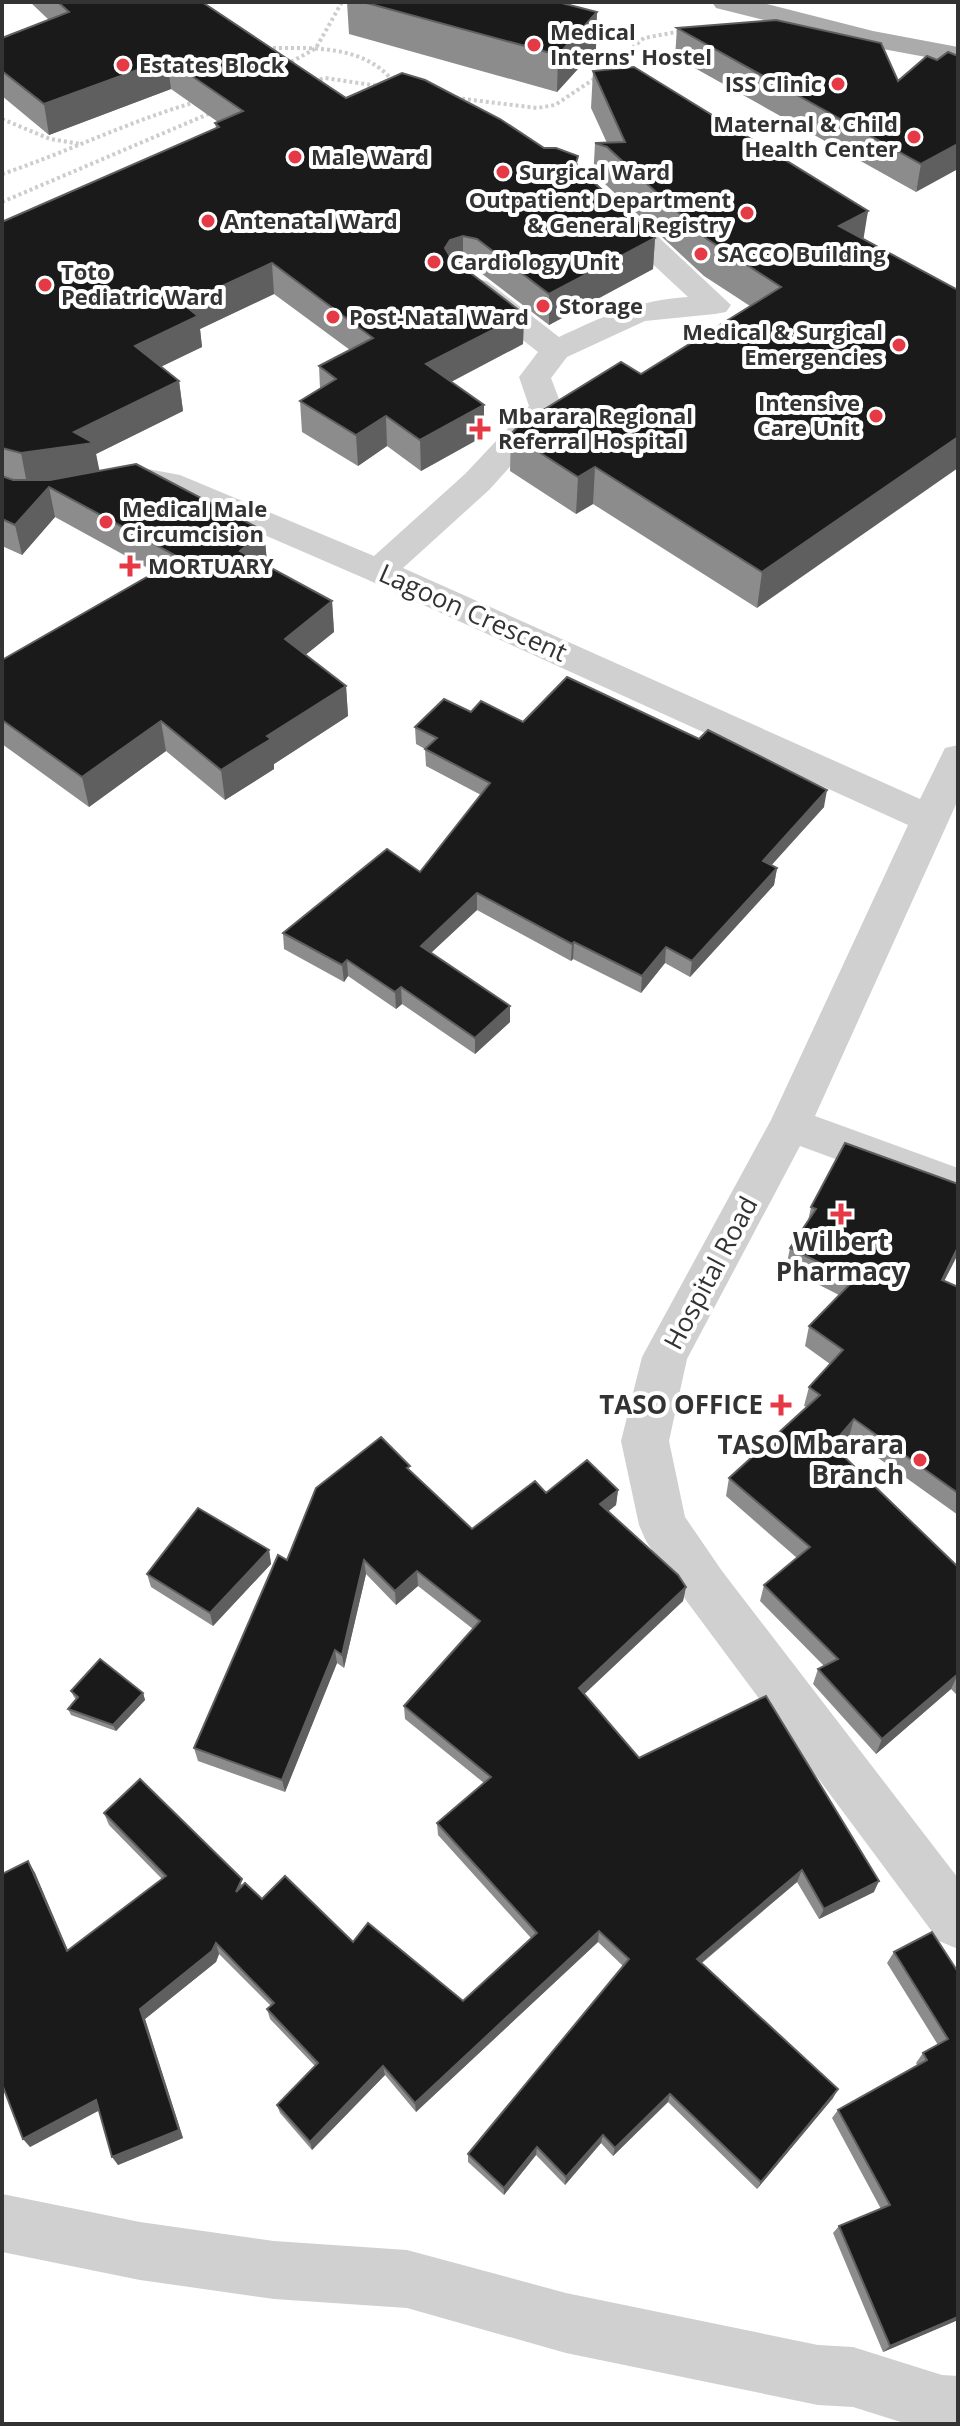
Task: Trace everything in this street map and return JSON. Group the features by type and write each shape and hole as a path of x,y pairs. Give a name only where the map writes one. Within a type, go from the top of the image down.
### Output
{"main road":[{"path":"726,2 872,39 958,55"}],"street":[{"path":"378,571 477,482 546,407 535,377 556,350 635,314 663,308 715,305 592,192"},
{"path":"464,279 556,350"},
{"name":"Lagoon Crescent","path":"2,489 23,498 62,495 148,480 180,486 378,571 930,819"},
{"name":"Hospital Road","path":"958,758 790,1125 665,1357 645,1441 663,1525 705,1587 958,1922"},
{"path":"790,1125 958,1186"},
{"path":"2,2223 140,2251 274,2270 407,2279 566,2323 818,2375 853,2377 942,2405 958,2406"}],"path":[{"path":"281,67 316,48 342,2"},
{"path":"442,96 520,107 555,105 616,64 644,38 687,30"},
{"path":"266,48 316,48 349,54 385,68 396,89 325,78 310,82"},
{"path":"2,174 83,144 146,116 200,101"},
{"path":"2,202 220,109"},
{"path":"2,119 50,139 83,144"}],"building":[{"path":"58,2 202,2 346,98 402,73 425,80 500,119 544,148 556,148 578,156 576,163 580,170 655,238 549,294 477,239 463,236 450,240 445,248 451,258 524,314 426,364 484,405 420,440 386,416 356,435 300,401 336,379 319,366 373,338 272,263 183,304 198,316 135,346 179,381 74,432 94,443 21,453 2,448 2,219 4,221 219,127 215,123 243,111 167,59 44,104 2,71 2,38 69,12"},
{"path":"363,2 558,2 597,12 558,55"},
{"path":"776,20 881,43 898,81 927,56 937,60 948,52 958,56 958,144 921,164 677,28"},
{"path":"634,67 868,211 839,226 958,290 958,437 762,572 595,467 578,477 511,434 519,425 621,362 641,374 781,287 707,239 607,147 595,143 625,142 593,71"},
{"path":"136,464 264,531 240,551 332,601 285,639 346,686 267,736 271,739 221,770 161,721 82,777 2,720 2,660 180,558 49,487 15,525 2,519 2,476 13,480 50,480"},
{"path":"567,677 699,739 708,730 827,790 763,861 777,868 692,961 666,947 642,976 574,942 572,944 477,893 421,946 510,1006 475,1038 401,987 395,992 347,960 342,965 283,933 387,849 420,872 490,783 425,749 437,738 415,727 444,699 471,712 481,701 523,722"},
{"path":"845,1143 958,1184 958,1247 942,1280 958,1287 958,1493 854,1419 832,1445 958,1567 958,1674 882,1739 818,1669 838,1659 764,1585 810,1547 729,1478 820,1395 809,1387 843,1350 809,1326 854,1280 790,1248 816,1209 811,1207"},
{"path":"381,1437 410,1466 407,1468 472,1529 535,1481 546,1493 587,1460 618,1490 600,1504 678,1575 686,1587 579,1688 639,1758 766,1696 879,1881 824,1909 802,1870 697,1959 838,2089 761,2182 670,2094 615,2148 603,2135 566,2177 537,2147 504,2188 468,2154 629,1959 599,1931 415,2103 383,2066 310,2142 277,2105 318,2063 267,2009 274,2003 216,1943 212,1951 140,2009 179,2130 112,2157 96,2100 23,2139 2,2084 2,1874 28,1861 67,1951 166,1876 104,1813 140,1779 242,1879 236,1892 245,1883 262,1899 285,1876 353,1942 368,1923 463,2001 537,1933 437,1823 491,1777 404,1706 480,1621 417,1571 395,1591 364,1560 342,1655 335,1650 282,1780 194,1748 278,1555 287,1560 316,1488"},
{"path":"198,1508 269,1550 210,1613 147,1574"},
{"path":"100,1659 143,1693 113,1725 68,1709 78,1697 71,1691"},
{"path":"932,1932 958,1972 958,2317 890,2346 839,2226 890,2205 838,2110 927,2060 923,2053 948,2039 894,1952"}],"place":[{"name":"Medical Interns' Hostel","path":"534,45"},
{"name":"Estates Block","path":"123,65"},
{"name":"ISS Clinic","path":"838,84"},
{"name":"Maternal & Child Health Center","path":"914,137"},
{"name":"Male Ward","path":"295,157"},
{"name":"Surgical Ward","path":"503,172"},
{"name":"Outpatient Department & General Registry","path":"747,213"},
{"name":"Antenatal Ward","path":"208,221"},
{"name":"SACCO Building","path":"701,254"},
{"name":"Cardiology Unit","path":"434,262"},
{"name":"Toto Pediatric Ward","path":"45,285"},
{"name":"Storage","path":"543,306"},
{"name":"Post-Natal Ward","path":"333,317"},
{"name":"Medical & Surgical Emergencies","path":"899,345"},
{"name":"Intensive Care Unit","path":"876,416"},
{"name":"Mbarara Regional Referral Hospital","path":"480,429"},
{"name":"Medical Male Circumcision","path":"106,522"},
{"name":"MORTUARY","path":"130,566"},
{"name":"Wilbert Pharmacy","path":"841,1214"},
{"name":"TASO OFFICE","path":"781,1405"},
{"name":"TASO Mbarara Branch","path":"920,1460"}]}
